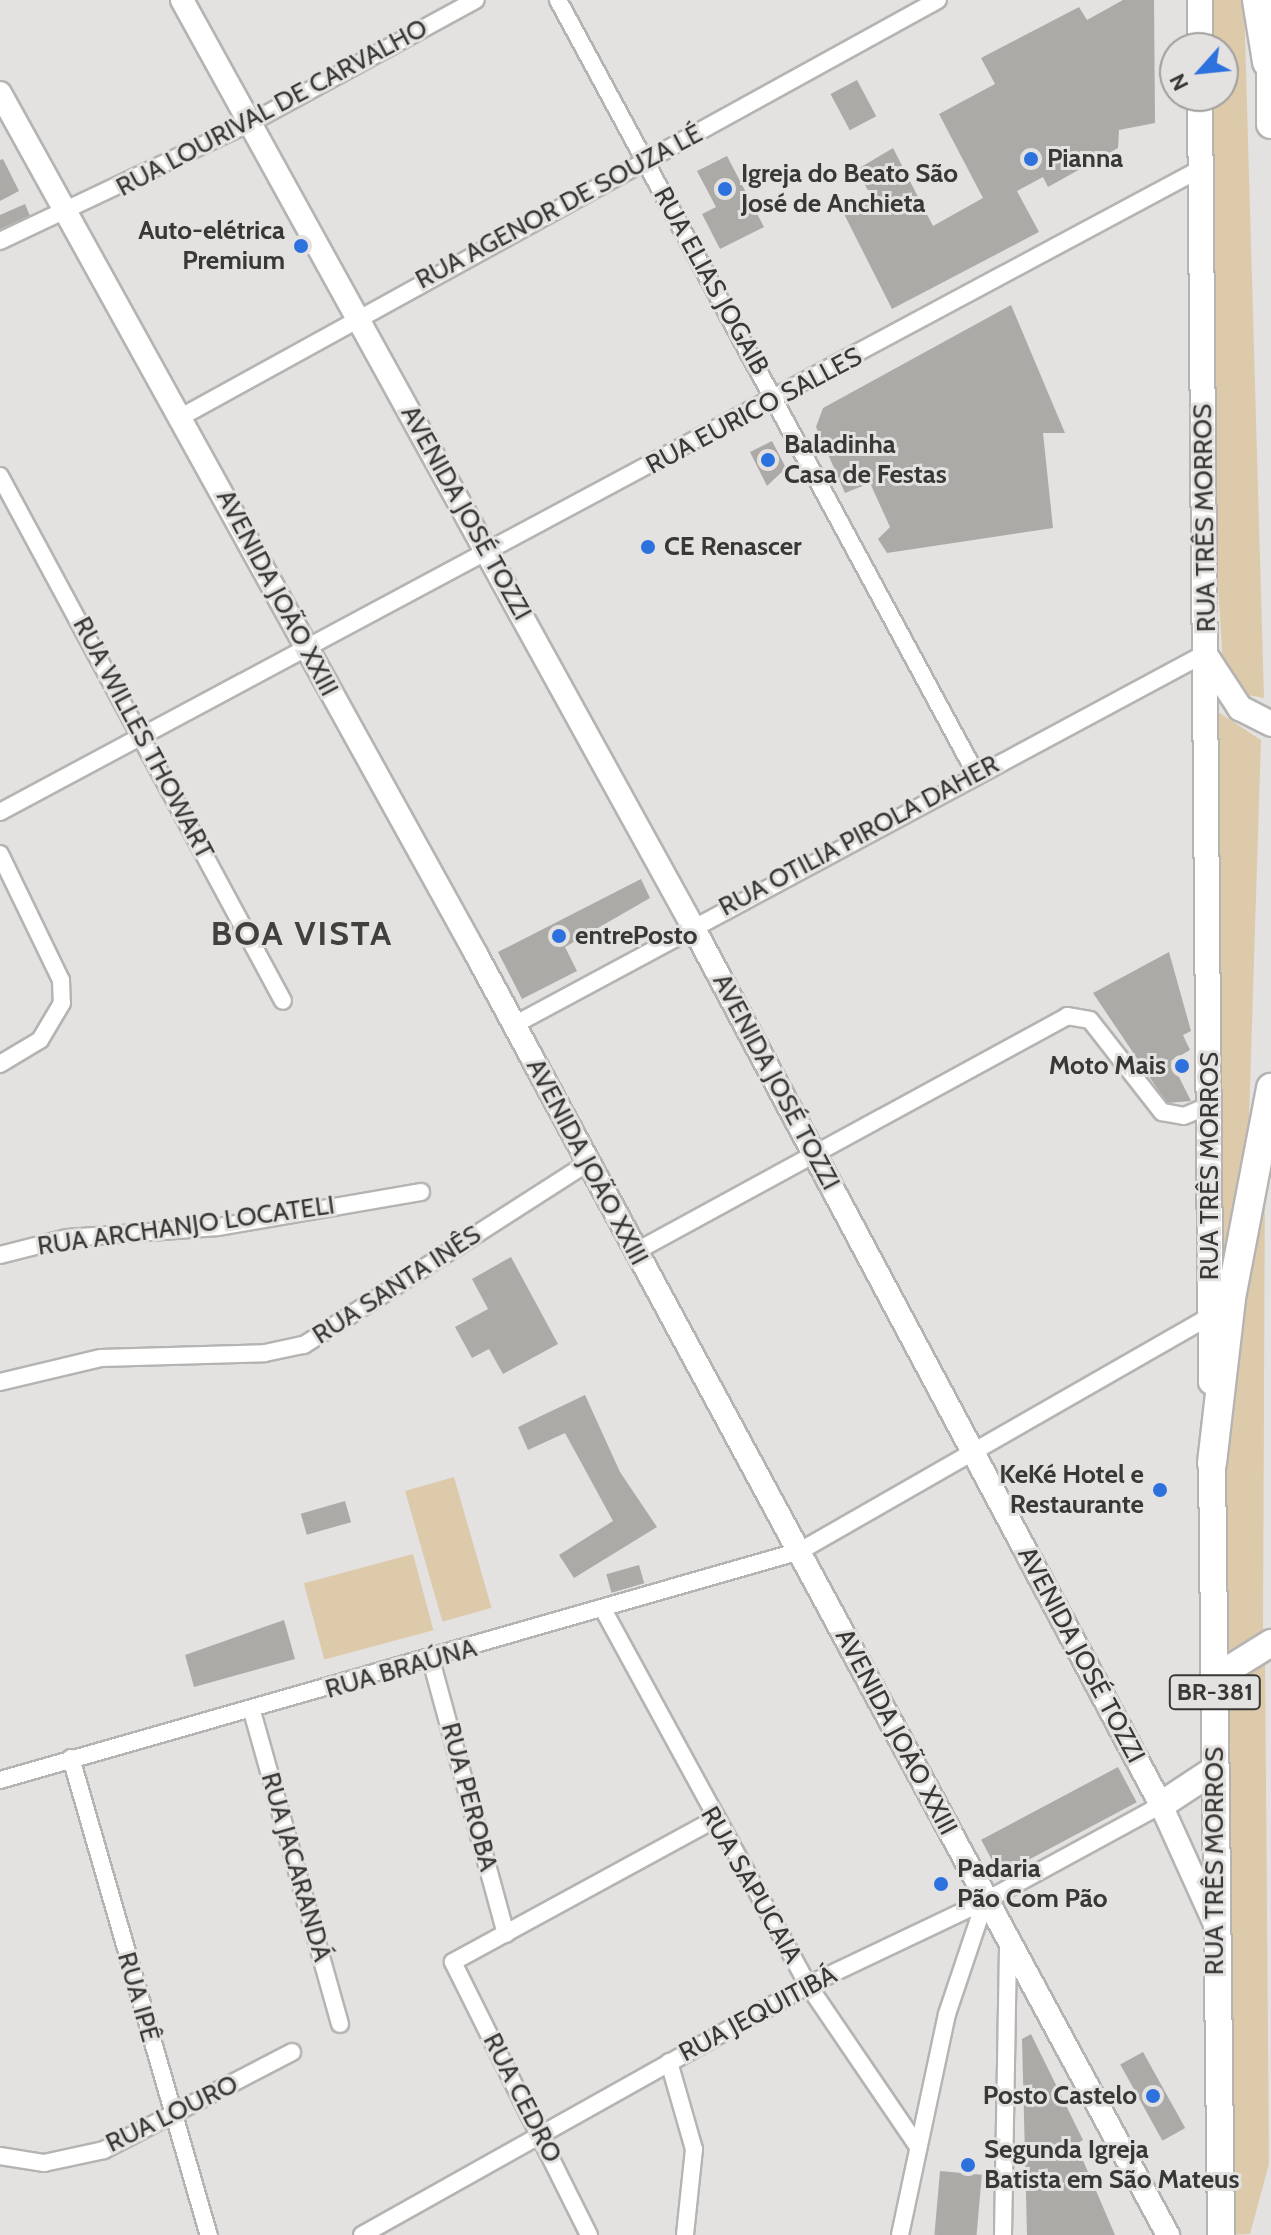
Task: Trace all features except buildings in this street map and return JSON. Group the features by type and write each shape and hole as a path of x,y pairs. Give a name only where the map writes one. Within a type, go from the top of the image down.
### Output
{"highway":[{"path":"1257,0 1270,69"},
{"path":"1271,40 1271,124"},
{"path":"1212,1463 1231,1298 1271,1088"}],"main road":[{"path":"1200,0 1200,32"},
{"name":"RUA TRÊS MORROS","path":"1200,112 1215,1710 1214,1922 1221,2235"},
{"path":"1206,653 1240,708 1271,724"},
{"path":"1215,1710 1234,1666 1271,1643"},
{"path":"1161,1805 1214,1770"}],"street":[{"name":"AVENIDA JOSÉ TOZZI","path":"182,0 488,551 815,1154 1161,1805 1214,1922"},
{"name":"RUA LOURIVAL DE CARVALHO","path":"0,241 68,215 250,123 476,0"},
{"name":"RUA ELIAS JOGAIB","path":"558,0 976,774"},
{"name":"RUA AGENOR DE SOUZA LÉ","path":"181,417 357,316 645,161 909,7 938,0"},
{"name":"AVENIDA JOÃO XXIII","path":"0,93 514,1025 1168,2235"},
{"name":"RUA EURICO SALLES","path":"0,812 307,652 488,551 776,400 1200,169"},
{"name":"RUA WILLES THOWART","path":"0,476 144,737 283,1001"},
{"name":"RUA OTILIA PIROLA DAHER","path":"514,1025 692,925 1206,653"},
{"path":"0,854 61,980 62,1003 40,1040 0,1064"},
{"path":"635,1252 1053,1023 1079,1015 1162,1112 1184,1116 1210,1105"},
{"name":"RUA SANTA INÊS","path":"0,1382 101,1358 265,1353 304,1345 588,1163"},
{"name":"RUA ARCHANJO LOCATELI","path":"0,1255 67,1238 218,1227 421,1192"},
{"name":"RUA BRAÚNA","path":"0,1780 604,1611 800,1551 1211,1316"},
{"name":"RUA SAPUCAIA","path":"604,1611 712,1821 808,1985 918,2147"},
{"name":"RUA PEROBA","path":"431,1660 506,1934"},
{"name":"RUA JACARANDÁ","path":"252,1711 340,2024"},
{"name":"RUA IPÊ","path":"71,1758 172,2119 209,2235"},
{"name":"RUA JEQUITIBÁ","path":"362,2235 808,1985 985,1901 1161,1805"},
{"path":"506,1934 712,1821"},
{"path":"900,2235 947,2014 985,1901"},
{"name":"RUA CEDRO","path":"506,1934 453,1962 543,2136 589,2235"},
{"path":"1003,2235 1008,1944"},
{"name":"RUA LOURO","path":"0,2156 44,2163 104,2150 172,2119 292,2052"},
{"path":"669,2062 694,2149 685,2235"}],"shaded area":[{"path":"1207,0 1244,0 1264,698 1248,695 1223,665 1212,490 1208,112 1239,112 1239,32 1208,32"},
{"path":"1212,708 1261,740 1247,1182 1217,1320"},
{"path":"1265,1174 1263,1632 1220,1658 1227,1395"},
{"path":"454,1477 491,1608 442,1622 405,1491"},
{"path":"413,1554 433,1630 324,1660 304,1583"},
{"path":"1265,1655 1269,2164 1250,2234 1226,2235 1226,1694 1235,1674"}],"place":[{"name":"Pianna","path":"1031,159"},
{"name":"Igreja do Beato São José de Anchieta","path":"725,189"},
{"name":"Auto-elétrica Premium","path":"301,246"},
{"name":"Baladinha Casa de Festas","path":"768,460"},
{"name":"CE Renascer","path":"648,547"},
{"name":"entrePosto","path":"559,936"},
{"name":"Moto Mais","path":"1182,1066"},
{"name":"KeKé Hotel e Restaurante","path":"1160,1490"},
{"name":"Padaria Pão Com Pão","path":"941,1884"},
{"name":"Posto Castelo","path":"1153,2096"},
{"name":"Segunda Igreja Batista em São Mateus","path":"968,2165"}],"district":[{"name":"BOA VISTA","path":"302,934"}]}
